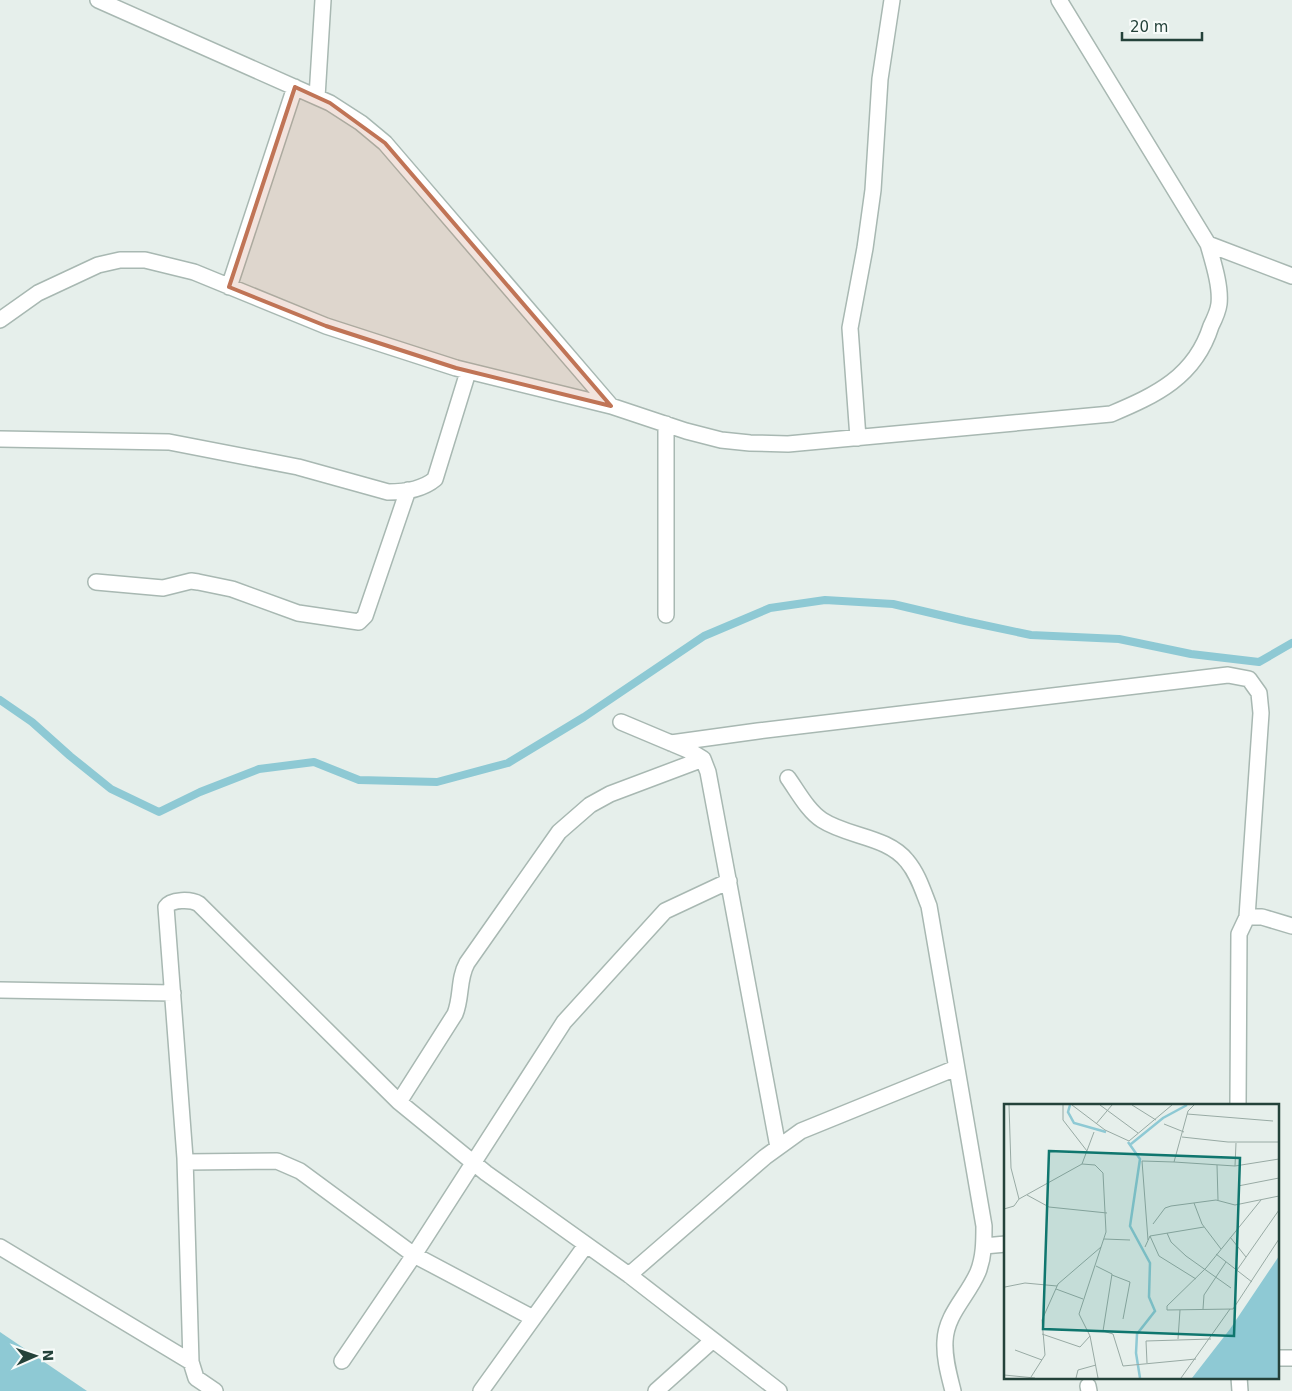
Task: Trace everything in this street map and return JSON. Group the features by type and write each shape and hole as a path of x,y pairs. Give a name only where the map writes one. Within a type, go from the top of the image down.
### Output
{"street":[{"path":"98,0 330,103 361,123 385,143 611,406"},
{"path":"317,97 323,0"},
{"path":"858,438 850,328 874,190 880,79 892,0"},
{"path":"0,320 38,293 98,265 120,260 145,260 194,272 326,326 468,372 611,406 721,440 788,444 1111,414 1149,398 1179,378 1206,342 1219,305 1216,274 1208,244 1059,0"},
{"path":"229,287 295,87"},
{"path":"1208,244 1292,276"},
{"path":"0,439 169,442 298,467 388,492 408,490 428,485 435,479 468,372"},
{"path":"666,424 666,615"},
{"path":"96,582 163,588 191,581 198,582 232,589 298,613 359,622 365,616 408,490"},
{"path":"671,743 758,730 1228,676 1249,679 1259,693 1261,713 1247,916 1239,934 1238,1104"},
{"path":"621,722 690,751 704,759 729,881 778,1147"},
{"path":"399,1102 455,1014 459,1003 463,971 467,963 559,832 590,805 610,794 704,759"},
{"path":"788,778 804,801 820,819 837,828 891,847 907,860 917,876 929,906 984,1226 984,1246 978,1272 951,1318 945,1340 946,1365 953,1391"},
{"path":"342,1361 414,1255 558,1030 665,911 729,881"},
{"path":"215,1391 196,1378 191,1362 186,1162 166,906 170,902 193,901 199,904 399,1102 486,1173 629,1275 779,1391"},
{"path":"1247,916 1262,917 1292,926"},
{"path":"0,990 173,993"},
{"path":"629,1275 778,1147 801,1131 956,1068"},
{"path":"186,1162 276,1162 289,1166 300,1171 414,1255 533,1318"},
{"path":"984,1246 1004,1244"},
{"path":"481,1391 586,1245"},
{"path":"0,1247 191,1362"},
{"path":"656,1391 713,1340"},
{"path":"1238,1378 1240,1391"}],"highlighted area":[{"path":"295,87 330,103 385,143 611,406 456,368 326,326 229,287"}],"water":[{"path":"0,1332 87,1391 0,1391"}],"waterway":[{"path":"0,700 32,722 111,789 159,812 200,792 259,769 314,762 359,780 437,782 508,763 584,717 704,636 770,608 825,600 893,604 1031,635 1119,639 1191,654 1259,662 1292,643"}]}
